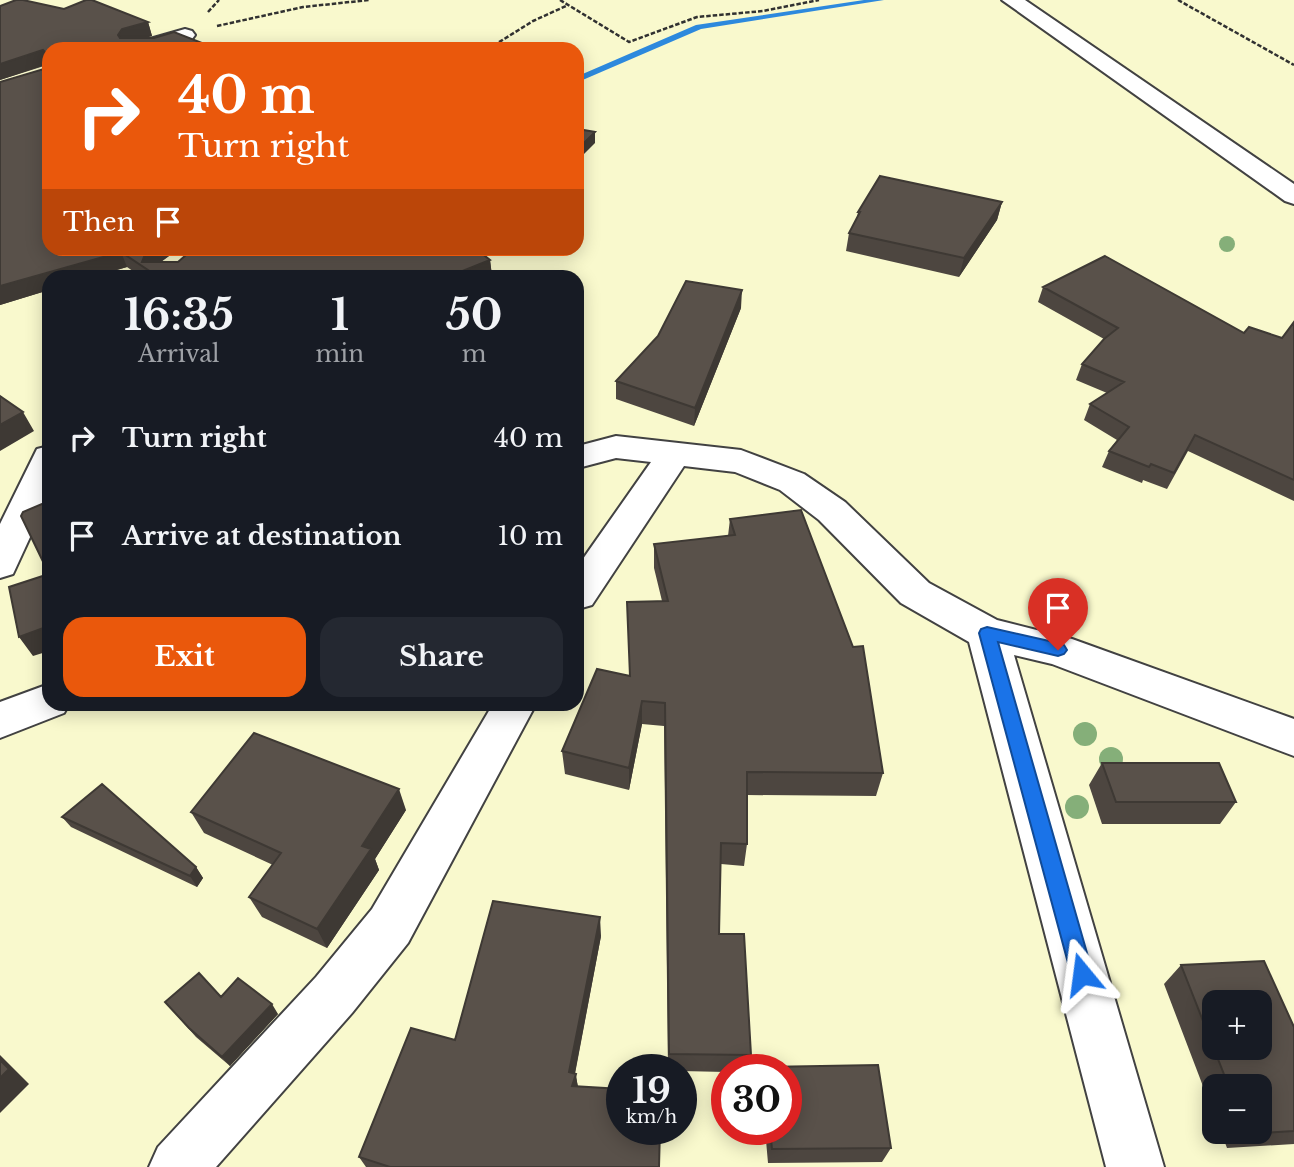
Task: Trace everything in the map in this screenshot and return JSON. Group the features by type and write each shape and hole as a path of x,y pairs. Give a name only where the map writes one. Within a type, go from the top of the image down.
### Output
{"street":[{"path":"1012,0 1294,196"},
{"path":"160,42 185,35"},
{"path":"584,455 616,447 741,461 792,482 832,511 915,593 987,633 1058,650 1294,738"},
{"path":"584,586 675,453"},
{"path":"0,564 42,472"},
{"path":"987,633 1135,1167"},
{"path":"0,720 42,704"},
{"path":"177,1167 334,995 390,926 511,711"}],"path":[{"path":"185,35 259,15 369,0"},
{"path":"560,0 629,42 697,17 763,11 819,0"},
{"path":"1178,0 1294,65"},
{"path":"499,42 533,21 566,6"}],"green space":[{"path":"0,0 1294,0 1294,1167 0,1167"}],"building":[{"path":"23,0 64,9 92,0 148,22 122,29 118,35 120,38 154,38 174,32 199,42 42,42 42,50 0,64 0,6"},
{"path":"42,70 42,256 107,256 57,270 42,270 42,274 0,286 0,82"},
{"path":"584,130 595,132 584,143"},
{"path":"880,176 1002,202 964,258 849,233 858,212"},
{"path":"127,256 144,256 142,262 178,262 185,256 485,256 490,260 465,270 148,270"},
{"path":"1105,256 1244,333 1249,327 1282,338 1294,322 1294,480 1195,435 1174,473 1151,464 1149,467 1109,451 1129,427 1090,404 1124,382 1082,364 1104,339 1118,328 1043,287"},
{"path":"686,281 742,290 695,408 616,381 658,336"},
{"path":"0,396 23,412 0,425"},
{"path":"42,504 42,560 21,516 23,512"},
{"path":"801,510 853,647 863,646 883,773 747,772 747,844 721,843 719,934 744,934 751,1054 669,1054 665,703 642,701 629,768 562,751 579,711 584,711 584,699 597,669 630,676 627,602 668,601 654,544 735,535 730,519"},
{"path":"42,576 42,629 19,637 9,587"},
{"path":"254,733 399,789 362,846 371,849 317,929 249,897 281,853 191,812"},
{"path":"1102,763 1219,763 1236,802 1116,802"},
{"path":"102,784 196,867 190,876 62,817"},
{"path":"493,901 600,917 569,1072 576,1074 572,1086 606,1088 606,1145 660,1145 659,1167 390,1167 359,1157 411,1028 455,1040"},
{"path":"1264,961 1294,1027 1294,1131 1272,1132 1272,1074 1224,1074 1218,1060 1272,1060 1272,990 1202,990 1202,1018 1181,965"},
{"path":"199,973 221,997 238,978 272,1004 222,1057 165,1002"},
{"path":"0,1060 9,1069 0,1078"},
{"path":"878,1065 891,1148 772,1149 772,1145 802,1145 802,1066"}],"waterway":[{"path":"584,76 699,27 880,0"}],"route":[{"path":"1058,650 987,633 1082,974"}]}
